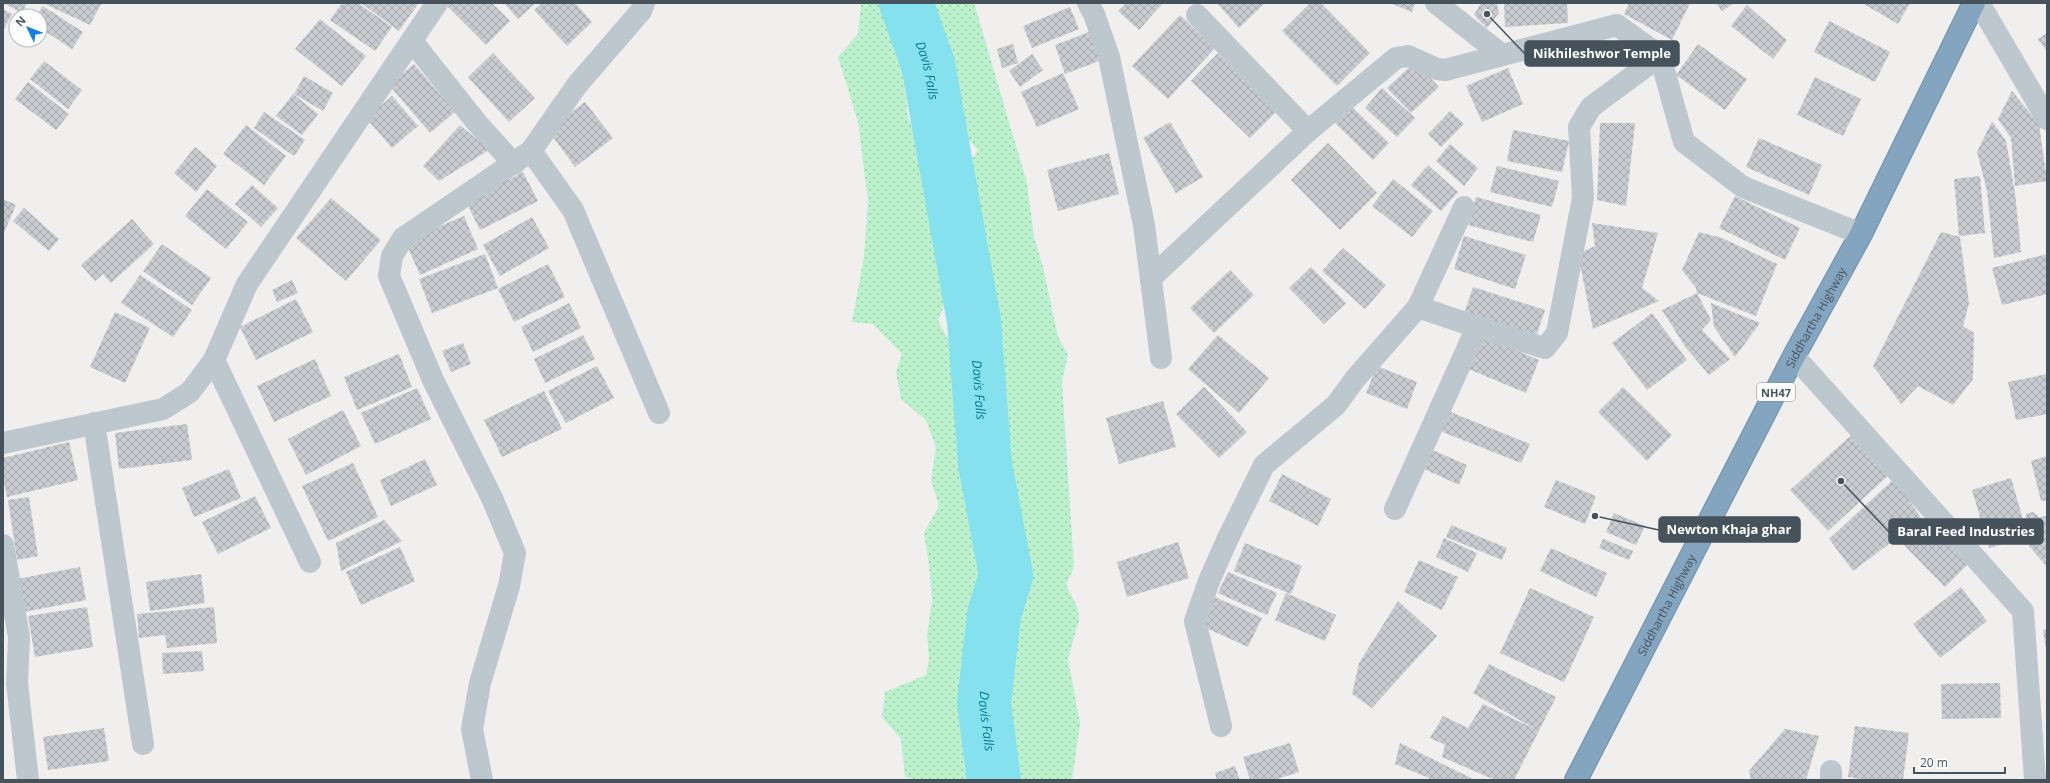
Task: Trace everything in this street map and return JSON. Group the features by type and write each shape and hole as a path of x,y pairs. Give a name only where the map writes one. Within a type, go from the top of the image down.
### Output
{"highway":[{"name":"Siddhartha Highway","path":"1576,780 1794,356 1860,234 1974,3"}],"street":[{"path":"3,443 162,408 190,392 214,360 247,284 437,3"},
{"path":"482,780 472,729 480,682 509,586 515,553 492,498 433,380 389,276 392,256 403,238 531,151 577,84 641,12 644,3"},
{"path":"1088,3 1094,14 1109,57 1144,225 1161,358"},
{"path":"1436,3 1502,55"},
{"path":"1978,3 2047,119"},
{"path":"1197,15 1308,131"},
{"path":"1151,278 1308,131 1396,58 1408,56 1437,69 1445,70 1617,25 1660,56 1684,142 1743,186 1860,234"},
{"path":"412,41 477,123 514,164"},
{"path":"1418,306 1477,327 1545,348 1557,333 1583,198 1579,127 1591,107 1660,56"},
{"path":"531,151 573,210 659,412"},
{"path":"1221,726 1196,622 1209,581 1228,538 1264,465 1336,405 1355,379 1418,306 1464,207"},
{"path":"1395,509 1477,327"},
{"path":"1794,356 2023,611 2035,780"},
{"path":"214,360 310,562"},
{"path":"94,424 143,744"},
{"path":"3,545 19,637 10,684 28,780"}],"green space":[{"path":"861,3 895,3 908,26 903,74 908,117 931,172 955,240 950,290 938,321 975,388 977,422 972,476 981,496 1000,577 970,636 966,698 978,755 979,780 916,780 905,777 901,739 882,717 885,692 926,675 929,659 927,635 932,601 929,565 924,533 939,506 931,480 936,448 926,420 901,399 896,372 902,354 873,324 852,322 864,257 868,201 858,122 838,57 858,34"},
{"path":"919,3 974,3 1027,183 1034,237 1043,267 1058,337 1068,355 1062,382 1074,567 1066,585 1078,609 1079,620 1068,659 1080,724 1072,780 1007,780 1000,738 993,714 1001,666 1019,617 1002,616 1002,604 1009,585 1007,546 1016,499 1008,485 1007,463 995,417 999,382 984,313 986,271 960,178 978,150 967,138 943,120 943,86 936,59 934,34"}],"building":[{"path":"3,3 27,3 24,8 12,8"},
{"path":"43,3 99,3 101,4 90,25"},
{"path":"342,3 358,3 392,27 375,51 330,20"},
{"path":"361,3 416,3 418,4 399,31"},
{"path":"449,3 492,3 510,21 486,45 447,6"},
{"path":"536,3 518,19 505,4"},
{"path":"542,3 575,3 592,22 567,46 534,10"},
{"path":"1126,3 1163,3 1139,30 1118,11"},
{"path":"1217,3 1265,3 1239,28"},
{"path":"1310,3 1321,3 1370,53 1337,86 1282,31"},
{"path":"1390,3 1415,3 1412,12"},
{"path":"1481,3 1497,3 1499,13 1487,28 1474,15"},
{"path":"1504,3 1567,3 1568,23 1505,27"},
{"path":"1629,3 1690,3 1672,40 1624,14"},
{"path":"1716,3 1734,3 1722,11"},
{"path":"1862,3 1910,3 1898,24"},
{"path":"1747,5 1787,40 1773,59 1731,26"},
{"path":"1070,7 1079,29 1032,48 1023,26"},
{"path":"3,9 8,12 8,22 3,31"},
{"path":"48,9 83,32 72,49 48,33"},
{"path":"1180,15 1215,48 1168,99 1132,66"},
{"path":"320,19 366,56 342,86 295,49"},
{"path":"1829,21 1890,52 1875,82 1814,52"},
{"path":"1089,32 1099,61 1065,74 1055,45"},
{"path":"2047,33 2047,52 2038,39"},
{"path":"1013,44 1018,63 1002,68 997,49"},
{"path":"1698,44 1747,79 1725,110 1676,75"},
{"path":"493,53 535,98 509,122 468,77"},
{"path":"1218,53 1277,111 1250,138 1191,81"},
{"path":"1032,54 1043,70 1020,87 1009,71"},
{"path":"44,61 82,90 68,109 30,79"},
{"path":"1415,62 1439,87 1411,113 1387,88"},
{"path":"414,64 455,112 430,133 389,85"},
{"path":"1508,68 1523,104 1482,122 1466,86"},
{"path":"1063,73 1079,109 1037,127 1021,92"},
{"path":"304,76 333,93 323,111 294,94"},
{"path":"1815,77 1861,99 1843,136 1797,115"},
{"path":"28,82 69,114 56,130 15,99"},
{"path":"1382,88 1415,118 1397,137 1365,108"},
{"path":"2012,91 2039,124 2047,181 2015,186 2011,138 1998,119"},
{"path":"293,94 318,114 302,135 276,116"},
{"path":"392,96 418,126 392,148 366,118"},
{"path":"585,102 613,138 575,167 548,130"},
{"path":"1351,106 1389,143 1373,160 1335,123"},
{"path":"1450,111 1464,124 1441,147 1428,134"},
{"path":"264,112 305,140 294,156 254,128"},
{"path":"1992,121 2006,141 2015,193 2021,252 1994,258 1987,191 1977,152"},
{"path":"1170,122 1203,177 1176,193 1143,138"},
{"path":"1600,123 1635,123 1626,206 1597,200"},
{"path":"246,125 286,156 264,185 223,154"},
{"path":"460,125 489,150 439,181 423,166"},
{"path":"1513,130 1569,141 1562,172 1507,161"},
{"path":"1759,138 1822,165 1809,195 1746,167"},
{"path":"1328,143 1377,193 1340,230 1291,180"},
{"path":"1450,144 1478,168 1464,186 1436,161"},
{"path":"195,147 217,166 196,192 174,173"},
{"path":"1109,153 1119,194 1058,211 1047,170"},
{"path":"1428,165 1458,192 1441,211 1411,185"},
{"path":"1497,166 1559,181 1552,207 1490,192"},
{"path":"523,172 538,201 480,230 466,202"},
{"path":"1980,176 1985,233 1959,236 1954,179"},
{"path":"1393,179 1433,211 1412,237 1372,206"},
{"path":"252,185 278,208 261,227 235,204"},
{"path":"207,189 248,222 226,249 185,216"},
{"path":"1735,196 1800,228 1785,260 1719,228"},
{"path":"1476,197 1541,215 1533,242 1468,225"},
{"path":"331,198 381,240 346,281 296,238"},
{"path":"3,199 16,205 3,235"},
{"path":"24,208 59,239 49,251 13,221"},
{"path":"464,216 478,249 420,275 405,241"},
{"path":"532,217 549,248 500,276 483,245"},
{"path":"132,219 154,244 111,283 103,274 95,281 81,265"},
{"path":"1592,223 1658,233 1642,288 1659,301 1593,329 1578,254 1595,246"},
{"path":"1699,232 1722,238 1777,264 1756,316 1697,293 1696,288 1682,270"},
{"path":"1941,232 1960,237 1969,303 1963,326 1974,333 1973,379 1953,405 1918,386 1901,404 1873,366"},
{"path":"1464,236 1526,255 1515,289 1454,269"},
{"path":"162,244 211,278 192,305 143,271"},
{"path":"1343,248 1386,285 1365,309 1322,271"},
{"path":"485,254 498,288 432,313 419,279"},
{"path":"2047,254 2047,294 2002,305 1992,268"},
{"path":"548,264 565,297 514,322 498,289"},
{"path":"1311,267 1346,303 1324,324 1289,288"},
{"path":"1230,270 1254,295 1214,333 1190,308"},
{"path":"140,275 192,310 173,337 121,303"},
{"path":"292,280 298,293 277,302 272,290"},
{"path":"1473,287 1545,310 1535,340 1463,317"},
{"path":"1697,293 1711,320 1702,330 1730,359 1709,375 1686,348 1662,310"},
{"path":"296,299 313,332 256,360 240,327"},
{"path":"569,303 581,328 533,352 521,327"},
{"path":"1711,303 1760,323 1735,357 1714,327"},
{"path":"115,312 150,328 125,383 90,367"},
{"path":"1652,313 1687,360 1647,390 1612,343"},
{"path":"583,335 595,359 545,383 534,359"},
{"path":"1218,335 1269,378 1239,413 1188,369"},
{"path":"1479,335 1539,360 1526,393 1466,368"},
{"path":"463,343 471,364 451,372 442,351"},
{"path":"399,354 412,387 357,410 344,377"},
{"path":"315,359 331,396 274,422 257,386"},
{"path":"597,366 614,398 566,423 548,391"},
{"path":"1377,366 1417,382 1407,409 1366,393"},
{"path":"2047,374 2047,414 2016,420 2008,382"},
{"path":"1204,387 1247,432 1219,458 1176,414"},
{"path":"1623,387 1672,435 1647,461 1598,412"},
{"path":"417,388 431,419 375,444 361,413"},
{"path":"544,391 562,429 502,457 484,420"},
{"path":"1163,401 1176,447 1119,464 1106,418"},
{"path":"343,410 361,446 306,475 288,439"},
{"path":"1448,411 1530,444 1521,463 1440,431"},
{"path":"187,424 192,460 119,469 115,433"},
{"path":"1856,431 1892,472 1828,531 1790,490"},
{"path":"69,442 78,480 7,497 3,478 3,458"},
{"path":"1430,449 1467,465 1459,485 1422,468"},
{"path":"2047,456 2047,500 2041,501 2031,461"},
{"path":"425,459 437,485 391,506 380,480"},
{"path":"353,463 378,517 328,541 302,486"},
{"path":"229,469 241,498 194,517 182,488"},
{"path":"1282,474 1331,499 1318,526 1269,501"},
{"path":"2011,478 2028,537 1989,548 1972,490"},
{"path":"1894,479 1922,519 1853,571 1829,539"},
{"path":"1556,480 1596,496 1585,524 1544,507"},
{"path":"255,496 271,528 218,554 202,522"},
{"path":"29,497 38,556 17,560 8,500"},
{"path":"2033,512 2039,517 2047,516 2047,567 2029,546 2026,514"},
{"path":"1614,513 1645,526 1636,545 1606,532"},
{"path":"1923,518 1969,563 1945,587 1900,541"},
{"path":"384,520 402,541 341,571 336,543"},
{"path":"1451,525 1507,548 1502,560 1446,537"},
{"path":"1444,538 1477,553 1468,572 1436,557"},
{"path":"1603,539 1633,551 1629,560 1599,548"},
{"path":"1178,542 1189,578 1127,597 1117,562"},
{"path":"1245,543 1302,566 1291,594 1234,571"},
{"path":"400,547 415,581 361,605 346,572"},
{"path":"1551,548 1607,573 1596,597 1540,571"},
{"path":"1419,560 1458,577 1442,610 1404,592"},
{"path":"80,567 86,600 24,612 17,579"},
{"path":"1228,572 1277,593 1267,615 1218,593"},
{"path":"201,574 205,603 150,611 146,582"},
{"path":"1961,587 1987,621 1940,658 1913,624"},
{"path":"1530,588 1594,617 1564,682 1500,653"},
{"path":"1286,593 1336,615 1325,641 1275,620"},
{"path":"1215,597 1262,618 1248,647 1202,626"},
{"path":"1398,601 1437,636 1372,708 1352,694 1359,663"},
{"path":"87,607 93,647 35,657 28,616"},
{"path":"214,607 217,643 167,648 165,635 139,638 137,614"},
{"path":"2047,629 2047,650 2046,650 2043,630"},
{"path":"202,651 204,671 163,674 162,653"},
{"path":"1489,664 1556,697 1514,780 1495,780 1442,757 1445,745 1430,738 1443,716 1468,728 1483,704 1535,729 1473,693"},
{"path":"2000,683 2001,718 1942,719 1941,684"},
{"path":"1855,726 1909,733 1903,780 1868,780 1848,777"},
{"path":"104,728 109,761 48,770 43,737"},
{"path":"1785,729 1819,736 1806,780 1751,780 1749,771"},
{"path":"1290,743 1299,772 1274,780 1250,780 1243,757"},
{"path":"1400,743 1475,780 1429,780 1429,778 1395,764"},
{"path":"1235,766 1240,780 1217,780 1215,773"}],"waterway":[{"name":"Davis Falls","path":"906,3 928,64 974,321 985,464 1006,575 994,615 984,703 994,780"}],"place":[{"name":"Nikhileshwor Temple","path":"1487,14"},
{"name":"Baral Feed Industries","path":"1841,481"},
{"name":"Newton Khaja ghar","path":"1595,516"}]}
